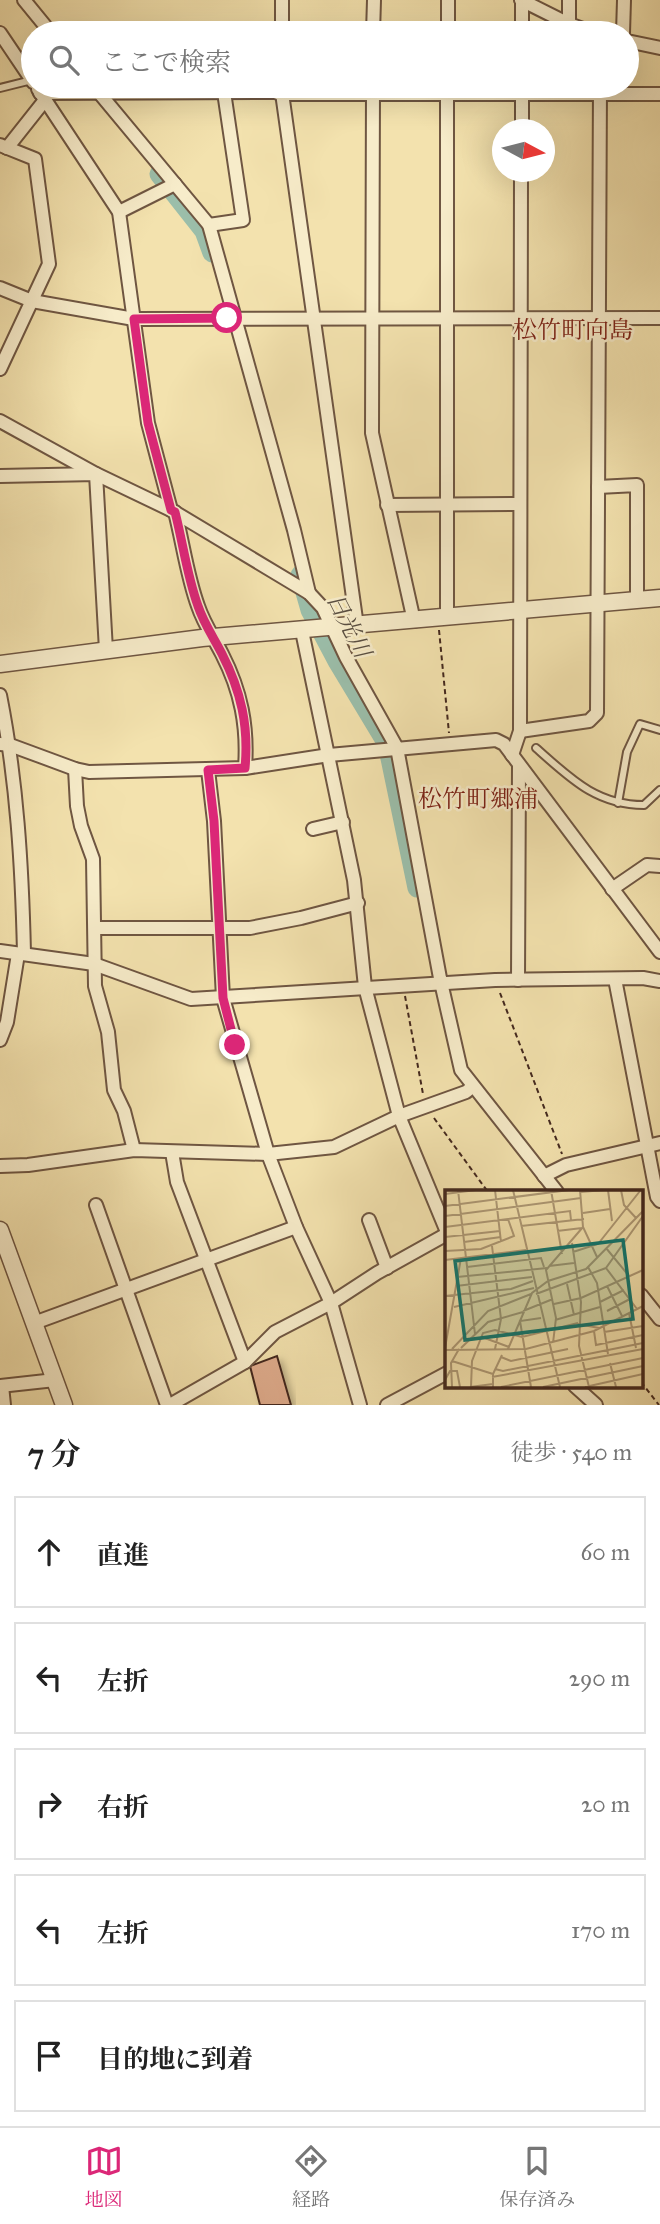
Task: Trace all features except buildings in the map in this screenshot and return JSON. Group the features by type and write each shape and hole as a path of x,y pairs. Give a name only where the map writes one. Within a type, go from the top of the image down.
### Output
{"street":[{"path":"24,0 41,21"},
{"path":"282,0 282,21"},
{"path":"373,21 374,0"},
{"path":"448,0 448,21"},
{"path":"522,21 522,0 563,21"},
{"path":"569,0 569,21"},
{"path":"623,21 624,0"},
{"path":"0,33 21,64"},
{"path":"639,44 660,48"},
{"path":"639,93 660,94"},
{"path":"0,369 49,264 35,159 3,149 31,98"},
{"path":"44,98 119,212 148,423 197,605 233,677 242,704 246,729 245,768"},
{"path":"100,98 171,186 209,225 231,318 294,530 306,591"},
{"path":"209,225 243,220 225,98"},
{"path":"282,98 358,626"},
{"path":"372,98 372,433 414,621"},
{"path":"443,618 447,504 447,98"},
{"path":"522,98 522,119"},
{"path":"520,731 594,719 597,713 600,98"},
{"path":"518,980 515,760 520,731 522,182"},
{"path":"119,212 171,186"},
{"path":"0,288 32,301 134,319 660,318"},
{"path":"0,421 96,474 173,511 306,591 323,608 325,629 392,749 438,983 459,1065 469,1089 554,1190"},
{"path":"0,476 96,474"},
{"path":"96,474 106,650"},
{"path":"598,487 637,485 637,600"},
{"path":"387,505 520,504"},
{"path":"0,664 211,637 660,598"},
{"path":"302,631 358,903 365,987 399,1116 445,1231"},
{"path":"0,695 22,862 21,953 7,1022 0,1040"},
{"path":"5,744 89,772 245,768 329,754 496,740 504,744 660,952"},
{"path":"75,769 76,806 93,859 95,986 108,1032 114,1090 124,1111 134,1150"},
{"path":"208,770 214,821 223,998 268,1153 296,1227 331,1303 359,1405"},
{"path":"313,829 343,822"},
{"path":"612,889 647,865 660,866"},
{"path":"95,928 250,928 358,903"},
{"path":"0,951 94,964 191,999 495,980 660,981"},
{"path":"615,979 654,1145 657,1197 660,1201"},
{"path":"0,1166 28,1165 134,1150 268,1153 334,1147 399,1116 469,1089"},
{"path":"544,1176 566,1165 654,1145"},
{"path":"172,1152 177,1182 245,1362"},
{"path":"96,1205 168,1405 245,1362 275,1332 331,1303 445,1234"},
{"path":"369,1220 387,1268"},
{"path":"34,1323 296,1227"},
{"path":"0,1230 64,1405"},
{"path":"642,1296 660,1319"},
{"path":"387,1405 445,1374"},
{"path":"4,1405 1,1386 55,1380"},
{"path":"577,1388 596,1405"}],"lane":[{"path":"0,88 21,88"},
{"path":"618,803 627,752 640,724 660,730"},
{"path":"536,748 578,786 618,803 644,805 660,790"}],"path":[{"path":"443,618 450,744"},
{"path":"495,980 566,1165"},
{"path":"642,1383 659,1405"}],"waterway":[{"name":"日光川","path":"159,174 204,231 212,253"},
{"name":"日光川","path":"300,575 310,610 387,744 417,888"}],"district":[{"name":"松竹町向島","path":"573,330"},
{"name":"松竹町郷浦","path":"478,799"}],"route":[{"path":"227,318 134,319 148,423 171,510 175,512 197,605 233,677 242,704 246,729 245,768 208,770 214,821 223,998 235,1045"}]}
